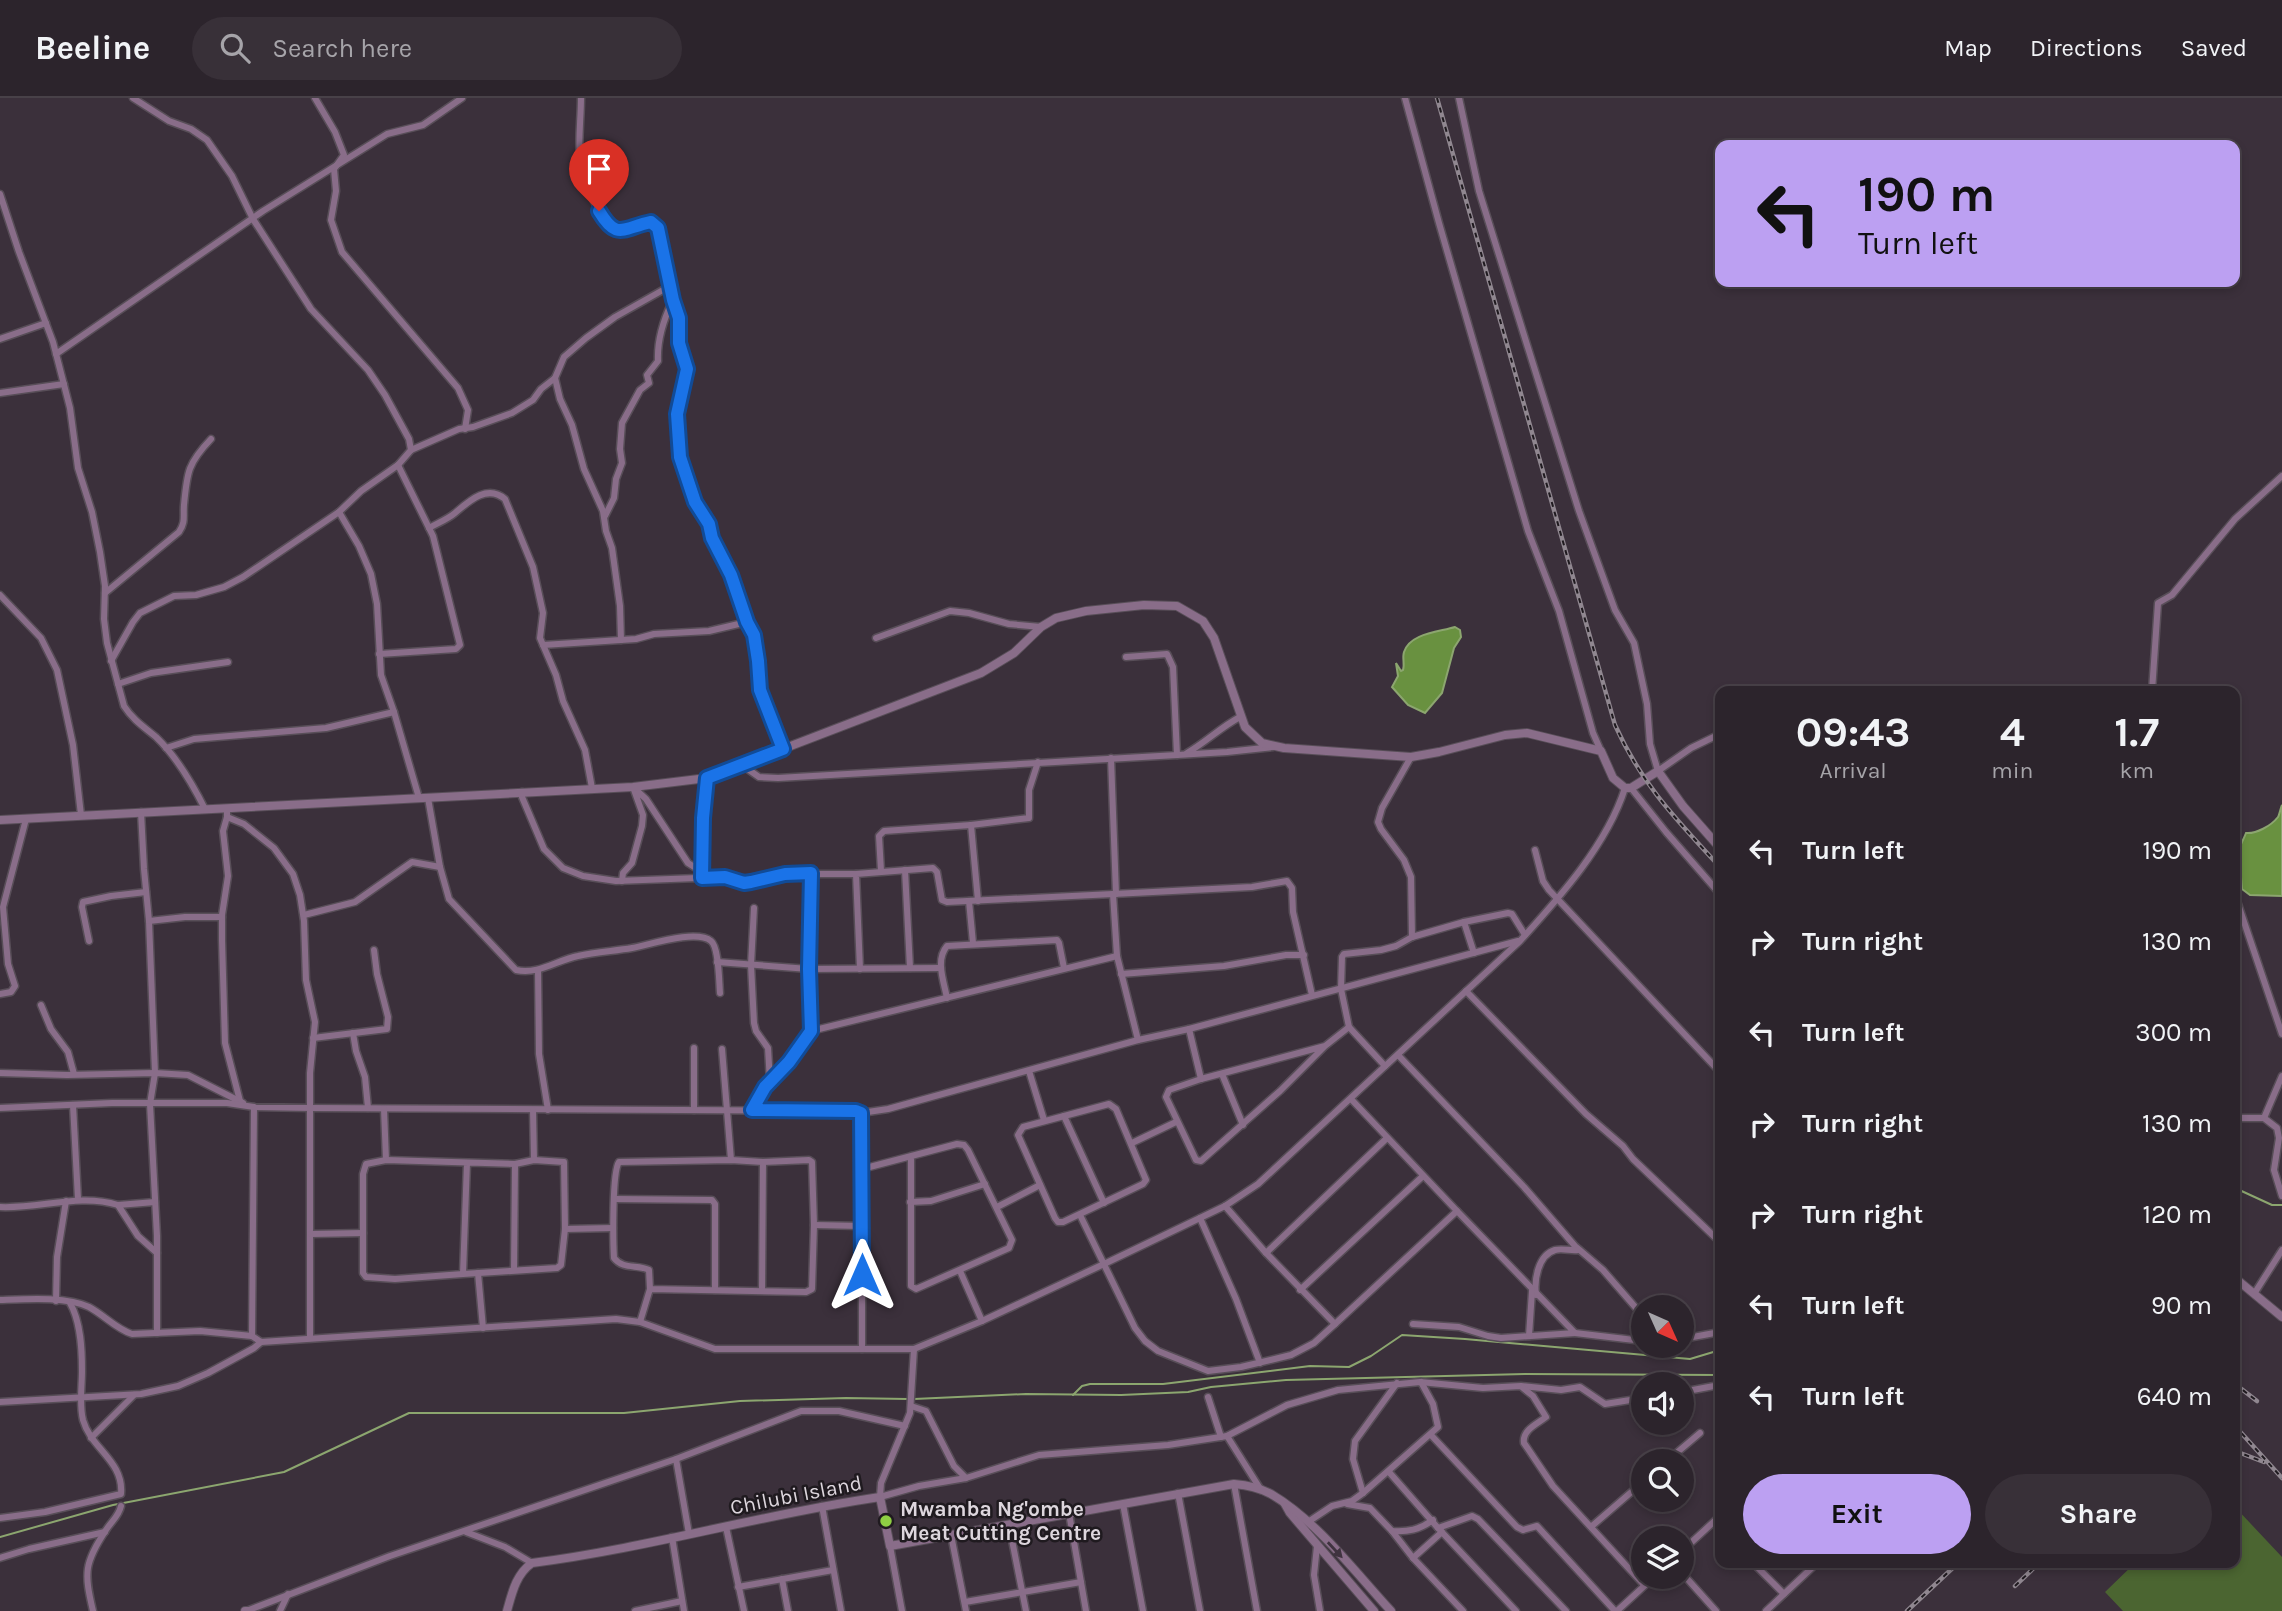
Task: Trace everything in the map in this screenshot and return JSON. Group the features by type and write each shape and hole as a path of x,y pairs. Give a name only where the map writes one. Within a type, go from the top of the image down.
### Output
{"street":[{"path":"133,98 206,140 232,176 253,219 311,309 368,370 409,439 411,450"},
{"path":"315,98 335,132 344,155 334,169 336,191 331,219 342,251 458,387 468,410 465,429"},
{"path":"56,354 263,211 387,134 423,125 462,98"},
{"path":"581,98 581,169 599,211 608,226 614,229 654,223 658,228 679,318 679,343 687,369 677,414 680,457 695,502 706,519 712,538 731,575 754,635 760,690 783,749"},
{"path":"1405,98 1528,531 1559,611 1593,733 1613,778 1628,788 1715,888"},
{"path":"1459,98 1479,191 1579,512 1615,610 1634,643 1647,704 1650,744 1658,771 1683,806 1715,842"},
{"path":"0,194 46,323 70,408 78,468 92,513 100,552 105,593 104,619 111,661 124,706 130,715 166,748 192,783 205,810"},
{"path":"111,661 140,613 174,596 203,593 243,578 339,512 398,464 411,450 454,431 512,413 525,406 555,378 564,357 586,338 615,317 670,286"},
{"path":"604,518 614,498 616,479 622,463 622,423 640,390 649,383 647,375 658,361 660,332 673,300"},
{"path":"0,339 46,323"},
{"path":"555,378 584,469 603,511 612,548 620,606 621,640"},
{"path":"0,393 64,384"},
{"path":"105,593 152,557 183,526 188,472 199,452 211,439"},
{"path":"379,654 456,649 460,645 429,528 398,464"},
{"path":"2152,686 2158,603 2172,596 2235,519 2282,476"},
{"path":"429,528 484,493 494,493 506,499 533,567 544,613 540,631 543,645 556,675 563,701 585,750 592,788"},
{"path":"339,512 359,546 371,574 377,604 381,675 424,798 440,867 449,899 454,906 516,970 538,970 577,956 686,938 710,940 715,947 720,993"},
{"path":"0,595 41,638 57,670 73,746 81,816"},
{"path":"0,820 205,810 227,813 424,798 633,787 707,778 981,673 1014,653 1041,627 1056,618 1086,611 1158,604 1177,606 1203,621 1214,638 1245,727 1262,743 1273,747"},
{"path":"876,638 950,611 969,613 1009,624 1041,627"},
{"path":"543,645 709,631 747,622"},
{"path":"1126,657 1167,654 1170,659 1173,667 1177,755"},
{"path":"117,684 151,673 228,662"},
{"path":"166,748 194,739 326,728 394,712"},
{"path":"1186,754 1240,717"},
{"path":"742,765 759,777 778,778 1227,752 1273,747 1411,757 1505,735 1527,733 1601,751"},
{"path":"0,1402 134,1395 178,1386 208,1373 261,1342 616,1319 640,1322 715,1349 914,1349 982,1321 1200,1218 1225,1206 1258,1184 1522,938 1558,899 1613,817 1628,788 1691,748 1715,736"},
{"path":"1411,757 1382,808 1378,822 1404,860 1411,877 1412,937"},
{"path":"1111,758 1117,956 1138,1040"},
{"path":"881,871 879,836 884,831 1028,818 1029,790 1038,762"},
{"path":"702,875 707,778"},
{"path":"633,787 646,799 688,863 702,875"},
{"path":"622,881 623,873 632,863 642,826 643,815 633,787"},
{"path":"522,792 544,849 556,862 563,868 583,876 622,881 702,875 725,877 744,883 785,874 856,874 935,869 942,900 947,902 1252,887 1287,881 1292,888 1293,912 1312,995"},
{"path":"141,812 149,921 155,1073 150,1104 157,1253 157,1333"},
{"path":"227,813 274,848 298,885 304,915 306,980 315,1022 310,1055 310,1338"},
{"path":"227,813 223,831 228,876 222,917 225,1043 242,1102"},
{"path":"0,994 10,992 15,986 8,964 3,907 26,819"},
{"path":"971,825 978,901"},
{"path":"1535,850 1543,881 1715,1067"},
{"path":"304,915 355,902 412,862 440,867"},
{"path":"905,870 910,968"},
{"path":"752,1110 761,1093 789,1062 811,1031 811,873"},
{"path":"856,874 860,969"},
{"path":"89,941 83,902 146,892"},
{"path":"969,901 973,943"},
{"path":"754,908 751,965 754,1023 756,1031 767,1045 770,1082"},
{"path":"2240,910 2282,1034"},
{"path":"1385,1066 1349,1027 1341,989 1344,954 1381,950 1396,946 1412,937 1508,913 1512,914 1522,938"},
{"path":"149,921 222,917"},
{"path":"1464,922 1474,953"},
{"path":"0,1070 188,1075 254,1107 861,1113 888,1109 1138,1040 1341,989 1522,938"},
{"path":"947,999 941,968 942,951 947,946 1057,940 1064,968"},
{"path":"313,1038 384,1030 388,1027 374,950"},
{"path":"1121,974 1304,955"},
{"path":"811,1031 1117,956"},
{"path":"717,962 809,969 941,968"},
{"path":"538,970 539,1054 548,1110"},
{"path":"1466,992 1586,1114 1623,1146 1633,1159 1715,1237"},
{"path":"41,1005 51,1029 68,1052 74,1074"},
{"path":"1325,1046 1169,1090 1166,1097 1176,1122 1198,1161 1243,1125 1325,1046 1349,1027"},
{"path":"1189,1029 1201,1079"},
{"path":"353,1033 365,1077 368,1108"},
{"path":"694,1048 694,1110"},
{"path":"722,1049 731,1160"},
{"path":"1398,1055 1524,1187 1578,1250 1603,1270 1631,1302"},
{"path":"1029,1071 1044,1121"},
{"path":"1222,1074 1243,1125"},
{"path":"2264,1118 2282,1076"},
{"path":"1351,1098 1387,1139 1575,1333"},
{"path":"0,1108 242,1102"},
{"path":"1109,1104 1113,1106 1132,1143 1146,1180 1143,1184 1080,1215 1058,1222 1018,1135 1023,1127 1064,1116 1109,1104"},
{"path":"73,1105 78,1199"},
{"path":"252,1336 254,1107"},
{"path":"384,1109 386,1160"},
{"path":"533,1110 534,1160"},
{"path":"861,1113 862,1349"},
{"path":"1064,1116 1104,1203"},
{"path":"2240,1118 2264,1118 2279,1132 2274,1170 2282,1196"},
{"path":"1132,1143 1176,1122"},
{"path":"1266,1254 1387,1139"},
{"path":"862,1168 957,1144 964,1145 1012,1240 1009,1248 960,1271 913,1288 911,1156"},
{"path":"386,1160 514,1164 534,1160 564,1162 565,1229 561,1265 557,1268 396,1279 368,1278 363,1273 364,1169 369,1162 386,1160"},
{"path":"640,1322 650,1289 649,1270 617,1263 614,1258 612,1228 615,1168 619,1162 809,1160 812,1163 812,1289 806,1292 650,1289"},
{"path":"762,1290 763,1162"},
{"path":"463,1274 467,1163"},
{"path":"514,1164 514,1270"},
{"path":"1300,1290 1423,1176"},
{"path":"910,1202 931,1201 985,1184"},
{"path":"997,1207 1040,1185"},
{"path":"0,1207 15,1208 78,1199 118,1205 155,1202"},
{"path":"615,1199 712,1200 715,1204 715,1290"},
{"path":"56,1301 57,1256 66,1201"},
{"path":"118,1205 138,1236 157,1253"},
{"path":"1225,1206 1266,1254 1335,1324"},
{"path":"1080,1215 1135,1328 1145,1341 1158,1350 1208,1371 1260,1363 1304,1350 1457,1211"},
{"path":"1200,1218 1236,1299 1260,1363"},
{"path":"814,1224 862,1226"},
{"path":"565,1229 612,1228"},
{"path":"311,1234 363,1233"},
{"path":"1529,1336 1535,1276 1546,1257 1556,1250 1578,1250"},
{"path":"2254,1294 2282,1250"},
{"path":"960,1271 982,1321"},
{"path":"478,1273 483,1328"},
{"path":"2240,1282 2282,1317"},
{"path":"0,1300 56,1301 91,1308 128,1333 200,1331 252,1336 261,1342"},
{"path":"0,1518 45,1512 121,1494 117,1469 91,1438 83,1419 79,1329 71,1303"},
{"path":"1413,1325 1459,1327 1488,1336 1575,1333 1631,1339"},
{"path":"1694,1337 1715,1333"},
{"path":"914,1349 911,1405 881,1483 880,1497 919,1486 966,1478 1039,1455 1168,1444 1224,1436 1287,1405 1318,1394 1397,1383 1420,1382 1476,1388 1521,1386 1562,1390 1580,1387 1605,1404 1631,1400"},
{"path":"1308,1522 1332,1506 1352,1501 1363,1493 1438,1427 1428,1392 1420,1382"},
{"path":"1363,1493 1353,1459 1355,1441 1397,1383"},
{"path":"1521,1386 1533,1396 1546,1417 1525,1433 1524,1443 1553,1486 1631,1571"},
{"path":"1694,1390 1715,1386"},
{"path":"91,1438 134,1395"},
{"path":"1208,1398 1224,1436 1261,1490"},
{"path":"911,1405 926,1411 954,1466 966,1478"},
{"path":"248,1611 464,1531 676,1460 801,1411 839,1411 905,1426"},
{"path":"1681,1449 1700,1433"},
{"path":"1431,1435 1517,1527 1522,1530 1537,1526 1616,1611 1640,1589"},
{"path":"676,1460 689,1534"},
{"path":"1389,1472 1516,1611"},
{"path":"1234,1484 1257,1611"},
{"path":"902,1611 890,1546 1234,1484 1261,1490 1294,1509 1391,1611"},
{"path":"1592,1526 1631,1492"},
{"path":"1178,1493 1200,1611"},
{"name":"Chilubi Island","path":"532,1563 880,1497 890,1546"},
{"path":"1343,1503 1370,1508 1463,1611"},
{"path":"1123,1504 1143,1611"},
{"path":"1285,1504 1374,1611"},
{"path":"93,1611 86,1583 88,1560 120,1512 121,1506"},
{"path":"822,1506 841,1611"},
{"path":"1069,1513 1086,1611"},
{"path":"1413,1558 1440,1530 1472,1516 1478,1519 1566,1611"},
{"path":"1392,1531 1415,1530 1433,1520"},
{"path":"1694,1540 1714,1522"},
{"path":"1009,1525 1026,1611"},
{"path":"726,1527 744,1611"},
{"path":"464,1531 505,1547 532,1563 522,1572 506,1611"},
{"path":"0,1558 105,1532"},
{"path":"951,1535 966,1611"},
{"path":"672,1537 684,1611"},
{"path":"1317,1545 1314,1575 1320,1611"},
{"path":"1758,1568 1784,1594"},
{"path":"1766,1611 1812,1568"},
{"path":"738,1587 833,1570"},
{"path":"782,1579 788,1611"},
{"path":"965,1602 1081,1582"},
{"path":"1694,1586 1716,1611"},
{"path":"280,1611 288,1594"},
{"path":"635,1611 682,1601"},
{"path":"1626,1603 1633,1611"}],"shaded area":[{"path":"1455,627 1460,630 1461,637 1454,648 1442,693 1425,713 1408,705 1392,687 1398,676 1396,663 1401,671 1403,670 1404,652 1412,641 1426,634"},
{"path":"2282,805 2282,896 2250,895 2242,889 2240,846 2246,833 2259,831 2278,816"},
{"path":"2240,1512 2282,1557 2282,1611 2123,1611 2105,1592 2130,1568 2240,1568"}],"waterway":[{"path":"2240,1190 2272,1205 2282,1205"},
{"path":"1073,1395 1082,1386 1090,1384 1163,1384 1310,1366 1349,1367 1402,1335 1690,1359 1715,1352"},
{"path":"914,1399 1026,1394 1121,1395 1188,1392 1211,1387 1286,1380 1525,1374 1715,1375"},
{"path":"0,1537 113,1505 284,1472 409,1413 624,1413 740,1401 908,1399"}],"railway":[{"path":"1437,98 1615,725 1648,784 1715,861"},
{"path":"2240,1388 2257,1401"},
{"path":"2240,1432 2282,1478"},
{"path":"2240,1453 2264,1462"},
{"path":"1907,1611 1953,1568"},
{"path":"2015,1586 2034,1568"}],"place":[{"name":"Mwamba Ng'ombe Meat Cutting Centre","path":"886,1521"}],"route":[{"path":"599,211 608,226 614,229 621,230 651,222 658,228 679,318 679,343 687,369 677,414 680,457 697,507 709,524 712,538 731,575 754,635 760,690 783,749 707,778 702,878 725,877 744,883 785,874 811,873 811,1031 789,1062 765,1087 752,1110 861,1113 862,1275"}]}
